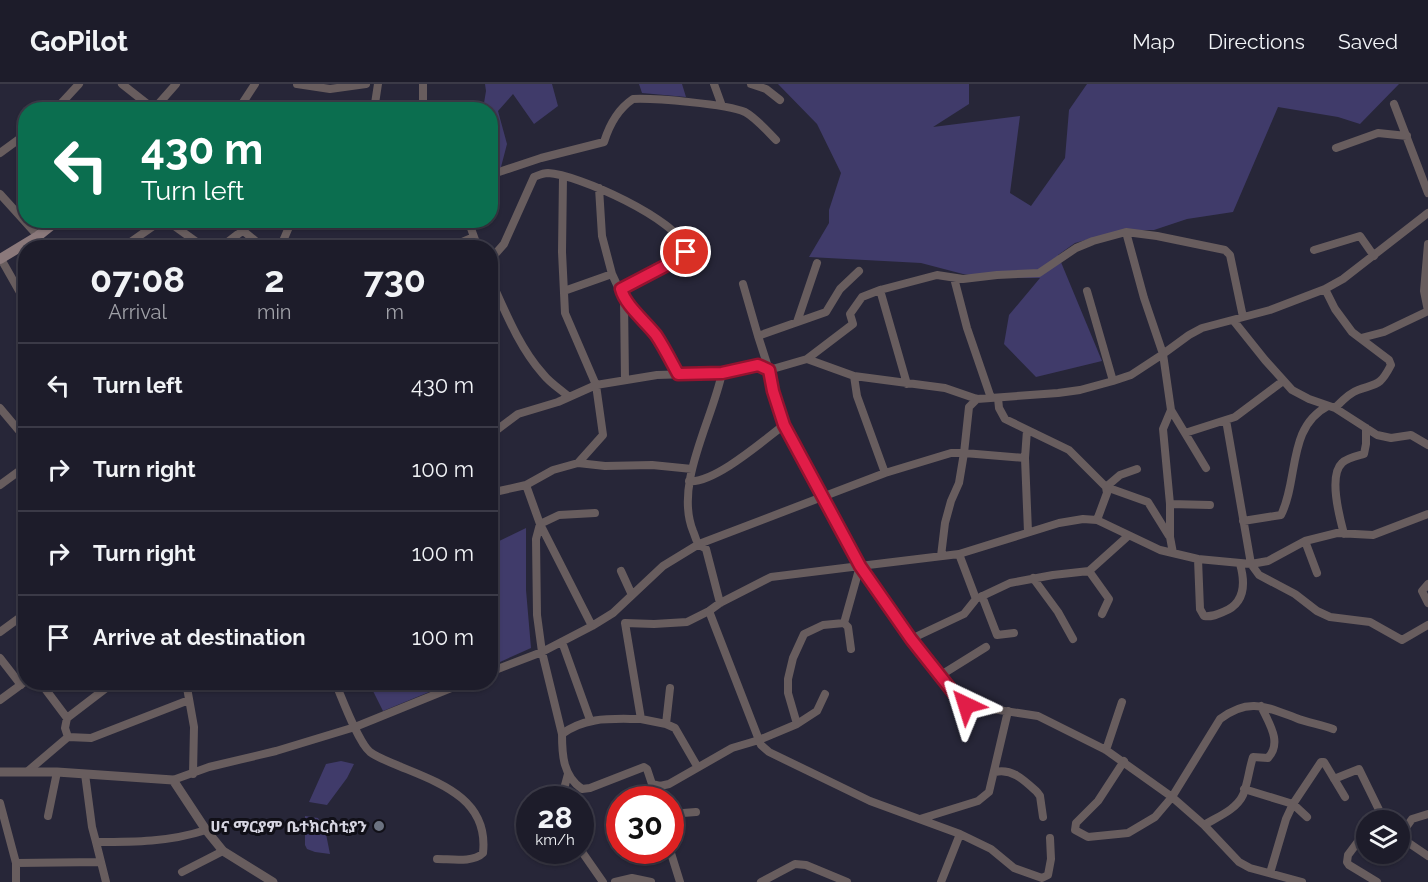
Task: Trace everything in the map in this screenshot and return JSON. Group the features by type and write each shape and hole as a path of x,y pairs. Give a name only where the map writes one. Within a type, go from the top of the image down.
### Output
{"main road":[{"path":"32,240 48,228"},
{"path":"0,259 18,248"}],"street":[{"path":"62,102 79,84"},
{"path":"122,84 146,102"},
{"path":"161,102 176,84"},
{"path":"243,102 255,84"},
{"path":"297,84 330,89 366,84"},
{"path":"375,102 378,84"},
{"path":"423,84 423,102"},
{"path":"714,84 722,106"},
{"path":"751,84 766,89 780,100"},
{"path":"498,172 541,158 604,142 622,108 633,99 722,106 746,113 776,140"},
{"path":"1394,104 1428,193"},
{"path":"1336,148 1378,133 1407,136"},
{"path":"0,153 18,140"},
{"path":"498,251 504,244 534,177 548,173 599,188 644,211 669,228 684,241 686,247 682,257 621,289"},
{"path":"563,177 562,252 566,320 596,385 603,435 578,463"},
{"path":"599,188 600,225 604,248 612,274 621,289 624,300 625,380"},
{"path":"0,194 18,216"},
{"path":"807,359 854,376 954,390 976,399 1080,390 1131,375 1188,334 1214,324 1270,310 1325,289 1343,279 1428,213"},
{"path":"31,228 41,240"},
{"path":"134,240 152,228"},
{"path":"176,228 193,240"},
{"path":"239,228 254,240"},
{"path":"471,228 475,240"},
{"path":"230,240 242,231"},
{"path":"1126,232 1144,298 1163,354 1171,410 1206,468"},
{"path":"498,429 518,414 558,402 596,385 678,374 722,373 758,365 769,370 807,359 853,324 850,314 859,299 880,290 937,275 963,279 997,274 1039,273 1076,248 1126,232 1225,250 1230,255 1243,317"},
{"path":"1314,250 1358,236 1362,237 1374,256"},
{"path":"467,240 474,237"},
{"path":"1361,339 1384,332 1428,311 1424,291 1428,244"},
{"path":"0,259 18,289"},
{"path":"797,322 817,263"},
{"path":"758,336 826,312 840,289 859,271"},
{"path":"564,291 612,274"},
{"path":"954,278 967,328 994,398 1005,418 1069,450 1106,487 1148,502 1170,537"},
{"path":"743,284 784,425 860,566 911,639 960,701 966,705 1038,716 1106,750 1173,797 1239,862 1250,868 1302,882"},
{"path":"1243,521 1281,515 1289,492 1297,447 1313,415 1357,390 1376,386 1391,365 1389,360 1352,332 1325,289"},
{"path":"880,290 907,384"},
{"path":"1087,291 1113,381"},
{"path":"498,296 510,323 543,375 568,396"},
{"path":"624,300 636,310 657,338 678,374"},
{"path":"1233,320 1283,381 1301,395 1332,406 1383,437 1411,435 1428,446"},
{"path":"720,603 706,549 699,544 691,527 688,506 689,481 722,373"},
{"path":"854,376 857,396 885,473"},
{"path":"1185,433 1226,420 1245,411 1283,381"},
{"path":"941,556 945,523 959,483 969,406 976,399"},
{"path":"1171,410 1163,429 1173,554"},
{"path":"1,412 18,430"},
{"path":"1226,420 1251,564 1259,575 1295,594 1317,611 1330,617 1370,622 1402,640 1428,625"},
{"path":"689,481 701,481 714,475 784,425"},
{"path":"1344,534 1336,502 1338,471 1341,464 1364,454 1366,428"},
{"path":"1027,430 1028,532"},
{"path":"498,669 542,652 613,613 663,566 699,544 885,473 951,453 1026,458"},
{"path":"498,491 526,485 553,470 578,463 605,466 652,465 692,470"},
{"path":"1106,487 1120,475 1137,469"},
{"path":"0,485 18,472"},
{"path":"526,485 540,524 592,626"},
{"path":"1097,520 1107,493 1106,487"},
{"path":"1170,504 1210,505"},
{"path":"595,513 559,515 540,524 535,554 537,615 542,652 562,734 563,753 568,774 578,787 586,789 644,767 647,769 652,784 660,786 669,784 732,748 759,740 797,724 817,711 825,694"},
{"path":"613,613 625,623 687,622 771,577 959,554 1072,520 1097,520 1128,536 1173,554 1251,564 1268,561 1305,541 1337,533 1373,535 1428,514"},
{"path":"911,639 964,614 979,598 1010,583 1089,572 1128,536"},
{"path":"1305,541 1317,573"},
{"path":"959,554 997,635 1014,633"},
{"path":"1198,559 1200,609 1204,616 1209,617 1230,609 1239,602 1243,588 1240,564"},
{"path":"844,623 860,566"},
{"path":"621,571 632,594"},
{"path":"1089,572 1109,599 1102,614"},
{"path":"1033,578 1058,612 1073,639"},
{"path":"1428,584 1422,591 1428,603"},
{"path":"709,611 761,746 769,752 870,801 960,834 991,849 1014,867 1042,878 1048,875 1051,859 1050,838"},
{"path":"0,632 18,619"},
{"path":"625,623 641,719"},
{"path":"844,623 848,627 851,649"},
{"path":"797,724 787,687 793,658 801,640 804,634 813,628 844,623"},
{"path":"562,642 590,720"},
{"path":"941,675 986,647"},
{"path":"0,658 18,678"},
{"path":"0,700 18,687"},
{"path":"666,724 670,688"},
{"path":"46,690 67,718"},
{"path":"68,737 65,728 67,718 104,690"},
{"path":"187,690 194,727 193,774"},
{"path":"339,690 355,727 369,751 458,794 473,808 483,826 483,853 473,858 437,859"},
{"path":"0,772 57,772 173,780 209,767 276,751 355,727 446,690"},
{"path":"28,771 68,737 91,738 189,700"},
{"path":"1106,750 1122,702"},
{"path":"1203,825 1233,807 1243,795 1253,757 1268,758 1275,744 1275,738 1261,706"},
{"path":"1124,761 1098,801 1076,823 1075,830 1088,837 1128,833 1155,817 1173,797 1220,719 1231,710 1239,707 1272,708 1332,729"},
{"path":"920,819 985,797 989,792 995,771 1008,711"},
{"path":"562,734 590,720 641,719 666,724 679,732 697,766"},
{"path":"1270,873 1286,819 1293,804 1321,762 1324,762 1345,797"},
{"path":"1334,779 1359,769 1375,810"},
{"path":"995,771 1013,773 1037,792 1040,796 1043,817"},
{"path":"48,816 57,772"},
{"path":"85,774 92,827 106,882"},
{"path":"565,786 568,774"},
{"path":"173,780 206,830 223,851 273,882"},
{"path":"1245,789 1293,804 1307,817"},
{"path":"0,803 4,835 16,863 16,882"},
{"path":"684,813 696,812"},
{"path":"1410,823 1413,819 1428,814"},
{"path":"96,842 156,842 182,838 206,830"},
{"path":"941,882 960,834"},
{"path":"1410,843 1428,856"},
{"path":"1356,844 1348,855 1347,862 1377,882"},
{"path":"182,872 223,851"},
{"path":"16,863 101,862"},
{"path":"590,864 603,882"},
{"path":"674,864 680,882"},
{"path":"761,882 795,864 806,865 847,882"},
{"path":"615,882 632,878 651,882"}],"shaded area":[{"path":"485,84 552,84 558,106 534,124 513,94 498,111 498,102 484,102"},
{"path":"639,84 682,84 686,97 642,93"},
{"path":"778,84 969,84 969,104 933,127 1020,116 1010,193 1031,206 1065,158 1069,110 1087,84 1399,84 1360,124 1338,117 1278,107 1233,212 1187,219 1154,230 1122,230 1075,243 1058,255 1102,361 1036,377 1004,344 1009,315 1040,278 994,278 963,274 921,263 809,257 829,223 829,210 841,173 817,124"},
{"path":"498,111 507,144 501,167 498,168"},
{"path":"526,528 526,590 531,648 498,663 498,542"},
{"path":"372,690 434,690 383,711"},
{"path":"341,761 354,764 347,778 327,805 309,802 326,764"},
{"path":"305,816 318,818 326,834 330,854 307,849"}],"place":[{"name":"ሀና ማርያም ቤተክርስቲያን","path":"379,826"}],"route":[{"path":"686,252 682,257 621,289 624,300 636,310 657,338 678,374 722,373 758,365 769,370 784,425 860,566 911,639 960,701 966,705"}]}
